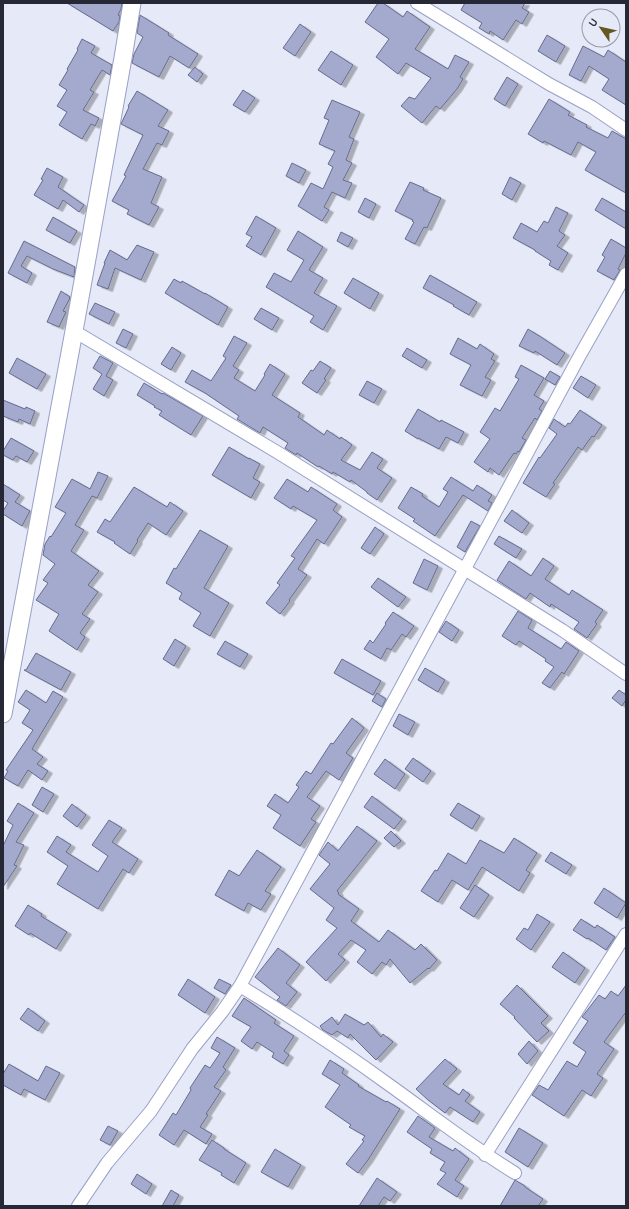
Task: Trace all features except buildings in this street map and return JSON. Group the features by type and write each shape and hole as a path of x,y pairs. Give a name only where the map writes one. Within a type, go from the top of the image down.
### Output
{"street":[{"path":"3,714 74,331 132,3"},
{"path":"417,3 549,84 592,107 626,130"},
{"path":"78,1206 107,1163 151,1111 192,1049 222,1012 240,986 579,357 626,274"},
{"path":"74,331 277,452 562,630 626,674"},
{"path":"485,1155 626,934"},
{"path":"240,986 288,1015 375,1075 485,1155 515,1173"}]}
